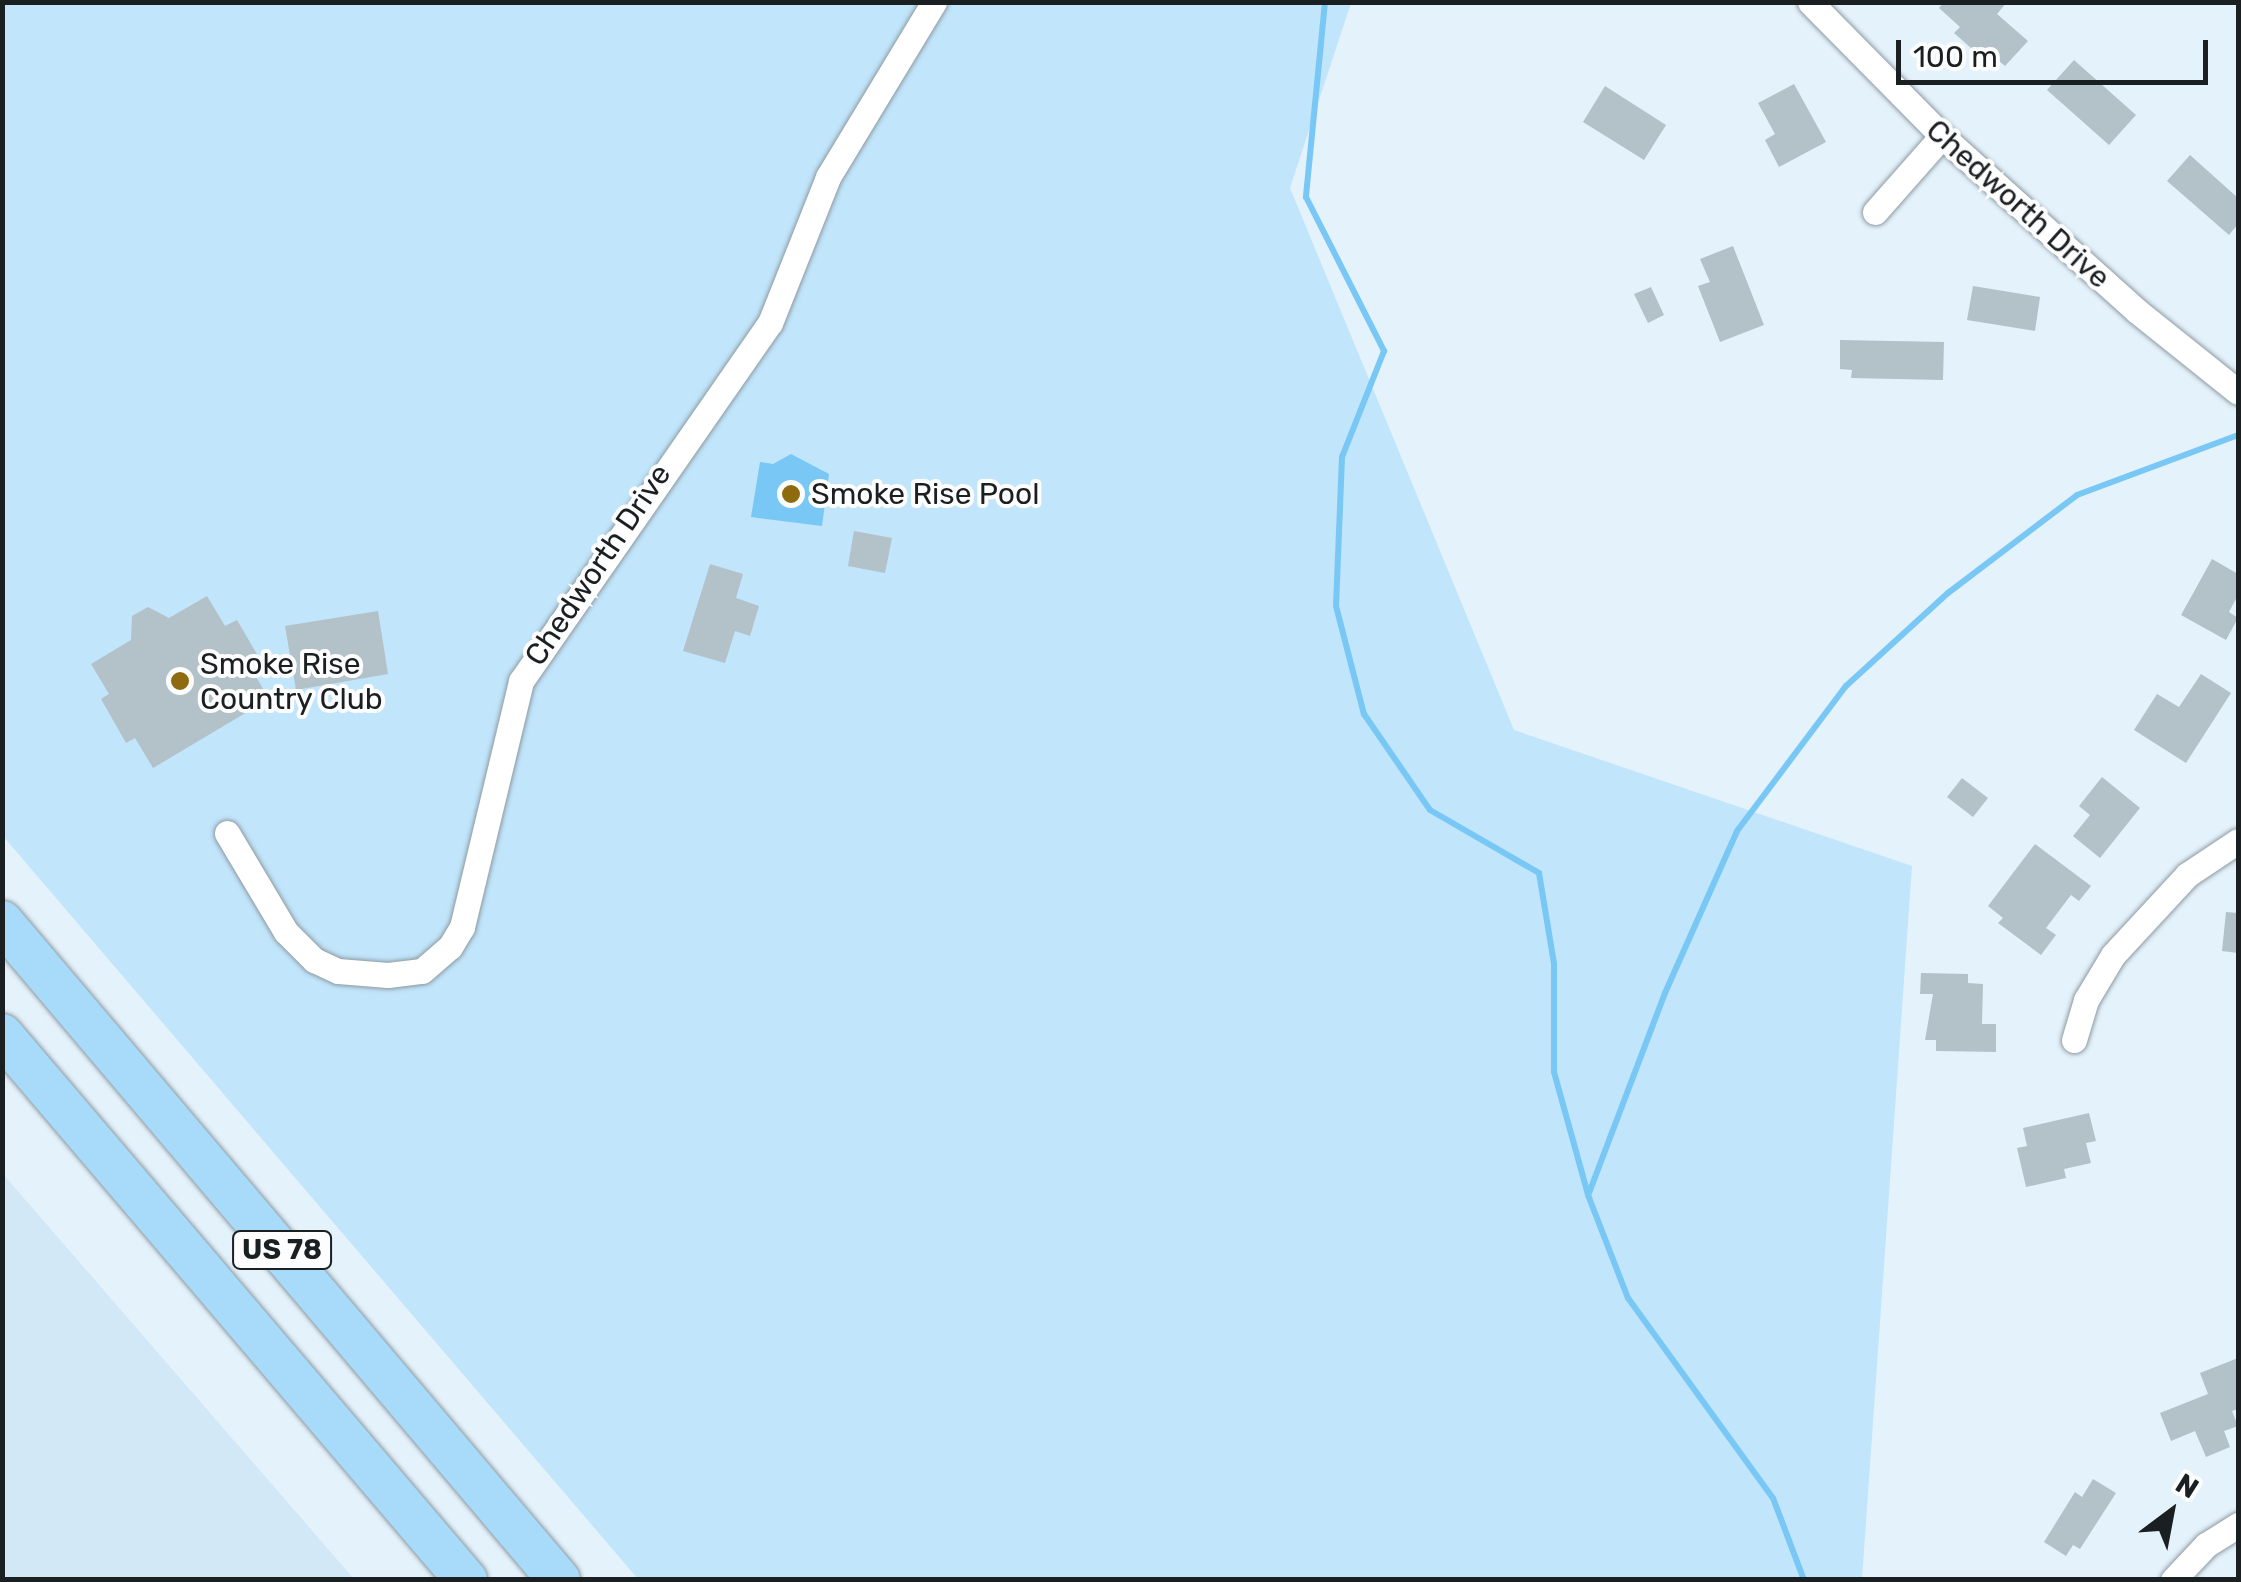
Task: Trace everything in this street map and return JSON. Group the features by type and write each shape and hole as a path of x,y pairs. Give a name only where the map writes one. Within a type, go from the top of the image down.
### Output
{"highway":[{"name":"US 78","path":"2,922 559,1580"},
{"name":"US 78","path":"2,1034 466,1580"}],"street":[{"name":"Chedworth Drive","path":"227,833 286,932 314,960 338,971 388,975 422,971 450,947 462,927 521,680 671,456 770,323 828,177 934,2"},
{"name":"Chedworth Drive","path":"1810,2 1942,136 2137,311 2238,392"},
{"path":"1876,212 1942,136"},
{"path":"2074,1040 2086,1000 2113,955 2187,875 2238,841"},
{"path":"2173,1580 2206,1545 2238,1525"}],"shaded area":[{"name":"Smoke Rise Country Club","path":"2,3 1351,3 1290,188 1514,730 1912,866 1862,1579 638,1579 3,836"},
{"path":"3,1174 354,1579 3,1579"}],"water":[{"name":"Smoke Rise Pool","path":"791,454 829,474 822,526 751,517 760,462 773,464"}],"building":[{"path":"1944,2 2007,2 1997,14 2028,41 2005,66 1986,50 1980,56 1954,33 1960,27 1939,8"},
{"path":"2074,60 2136,115 2109,145 2047,90"},
{"path":"1794,84 1826,142 1779,167 1765,140 1775,134 1758,103"},
{"path":"1605,86 1666,125 1644,160 1583,122"},
{"path":"2190,155 2238,198 2238,224 2229,235 2167,181"},
{"path":"1733,246 1764,325 1720,342 1698,286 1710,282 1700,259"},
{"path":"1973,286 2040,297 2035,331 1967,320"},
{"path":"1651,287 1664,315 1648,323 1634,294"},
{"path":"1840,340 1944,342 1943,380 1851,378 1852,370 1840,369"},
{"path":"854,531 892,538 885,573 848,566"},
{"path":"2212,559 2238,574 2238,595 2229,612 2238,618 2226,640 2181,615"},
{"path":"710,564 743,574 736,598 759,606 750,636 735,631 725,663 683,651"},
{"name":"Smoke Rise Country Club","path":"207,596 225,626 237,620 261,661 251,668 269,699 153,768 135,738 126,743 101,699 109,694 91,664 131,640 132,616 148,607 169,618"},
{"path":"378,611 388,674 296,690 285,626"},
{"path":"2201,674 2231,693 2186,763 2134,730 2157,694 2179,707"},
{"path":"2102,777 2140,808 2100,858 2073,836 2090,815 2079,806"},
{"path":"1962,778 1988,798 1973,817 1947,797"},
{"path":"2035,844 2091,886 2079,901 2071,895 2046,928 2056,935 2041,955 1998,923 2003,918 1988,906"},
{"path":"2226,912 2238,913 2238,953 2222,951"},
{"path":"1921,973 1968,974 1968,983 1983,984 1982,1024 1996,1024 1996,1052 1936,1051 1936,1040 1925,1040 1933,994 1920,994"},
{"path":"2089,1113 2096,1141 2086,1143 2091,1163 2064,1169 2066,1178 2026,1187 2017,1148 2027,1146 2023,1128"},
{"path":"2238,1358 2238,1409 2232,1411 2238,1426 2224,1431 2230,1447 2206,1457 2195,1431 2171,1441 2160,1413 2208,1394 2200,1373"},
{"path":"2093,1479 2116,1493 2080,1549 2073,1545 2066,1556 2044,1542 2075,1492 2082,1497"}],"waterway":[{"path":"1325,2 1306,197 1384,351 1342,457 1336,606 1364,714 1430,810 1539,873 1554,964 1554,1072 1588,1195 1628,1298 1773,1498 1804,1580"},
{"path":"1589,1193 1665,993 1737,831 1846,686 1948,593 2077,495 2238,435"}],"place":[{"name":"Smoke Rise Pool","path":"791,494"},
{"name":"Smoke Rise Country Club","path":"180,681"}]}
